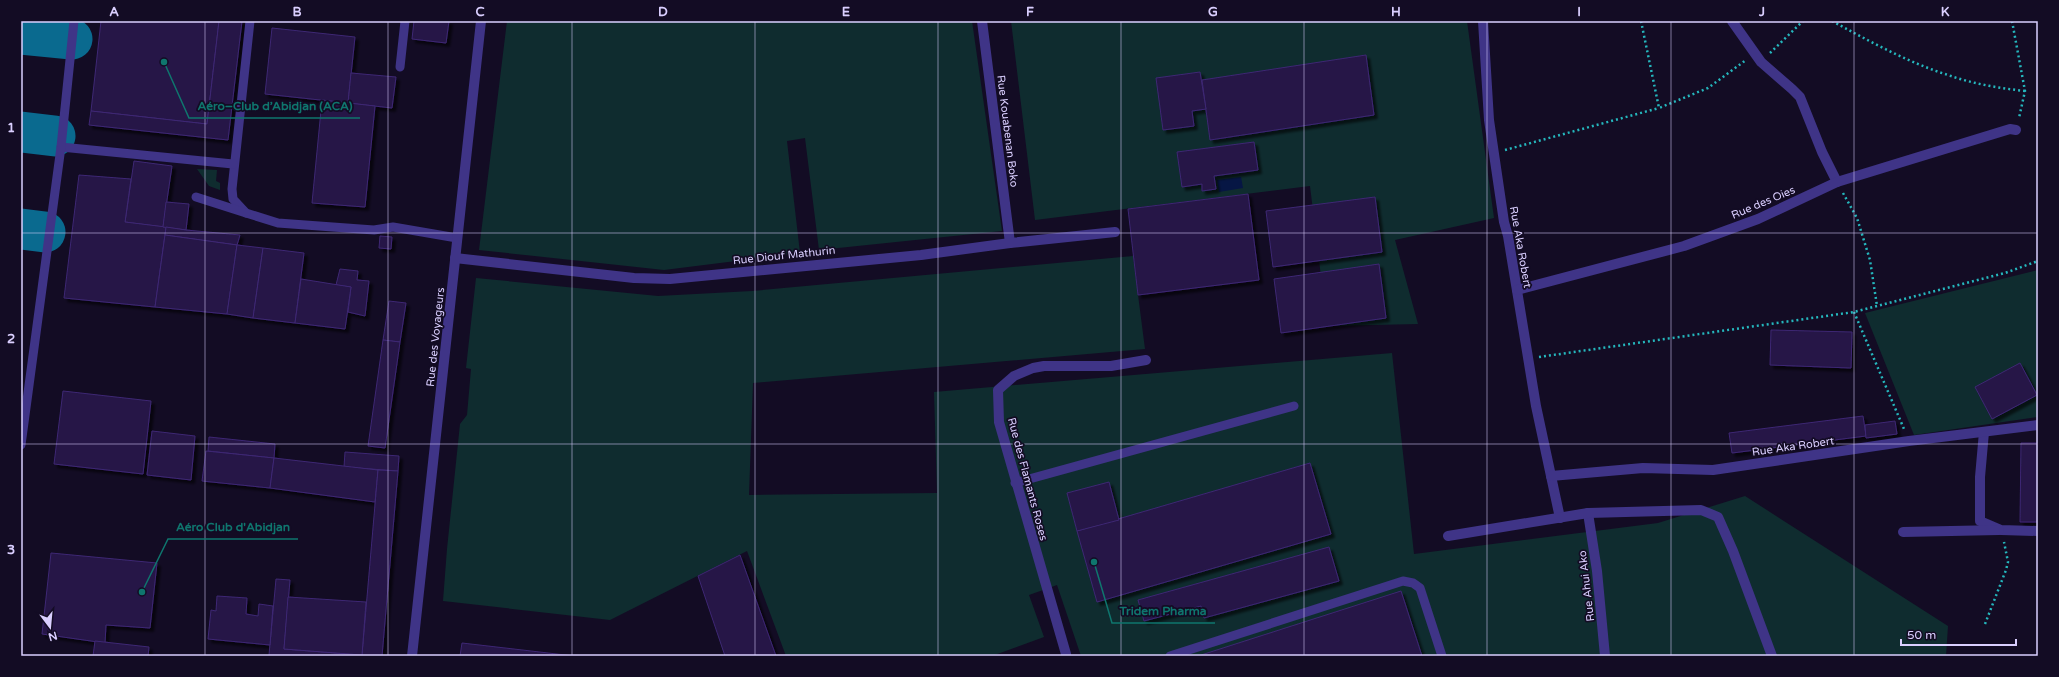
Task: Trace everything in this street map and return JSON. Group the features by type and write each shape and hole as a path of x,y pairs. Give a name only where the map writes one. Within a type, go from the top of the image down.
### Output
{"street":[{"name":"Rue des Voyageurs","path":"412,656 481,21"},
{"name":"Rue Kouabenan Boko","path":"982,21 1010,243"},
{"name":"Rue Aka Robert","path":"1483,21 1489,120 1504,222 1508,236 1527,358 1560,518"},
{"path":"1732,21 1761,62 1792,88 1800,98 1822,152 1837,182"},
{"name":"Rue des Oies","path":"1517,290 1684,246 1758,218 1837,182 2010,129 2016,130"},
{"name":"Rue Diouf Mathurin","path":"455,258 634,278 670,279 921,255 1010,243 1116,232"},
{"name":"Rue des Flamants Roses","path":"1065,655 1015,483 999,422 998,390 1014,376 1033,368 1044,366 1111,366 1146,360"},
{"name":"Rue Aka Robert","path":"1551,476 1643,468 1713,470 1909,441 2038,425"},
{"path":"1984,432 1980,477 1980,521 2001,530"},
{"path":"1448,536 1588,513 1701,510 1718,517 1733,551 1772,656"},
{"name":"Rue Ahui Ako","path":"1588,513 1598,571 1605,656"},
{"path":"1903,532 2001,530 2038,531"}],"lane":[{"path":"21,444 61,147 74,21"},
{"path":"246,213 233,199 232,189 233,164 250,21"},
{"path":"400,67 405,21"},
{"path":"61,147 233,164"},
{"path":"196,197 278,224 374,230 393,227 457,238"},
{"path":"1015,483 1294,406"},
{"path":"1170,656 1404,582 1412,583 1420,588 1442,656"}],"path":[{"path":"1641,21 1659,108"},
{"path":"1761,62 1803,21"},
{"path":"1832,21 1884,48 1947,75 1986,86 2025,91"},
{"path":"2012,21 2025,91 2016,130"},
{"path":"1494,153 1659,108 1708,88 1754,54"},
{"path":"1837,182 1857,218 1870,260 1877,306"},
{"path":"1527,358 1854,312 2005,273 2038,261"},
{"path":"1854,312 1909,441"},
{"path":"1985,624 2008,562 2001,530"}],"green space":[{"path":"507,21 972,21 1002,231 819,250 805,138 787,141 800,253 664,270 479,250"},
{"path":"1011,21 1467,21 1494,218 1395,240 1418,324 1327,326 1310,186 1035,220"},
{"path":"197,169 217,170 216,181 220,183 220,190 209,186"},
{"path":"1133,256 1145,349 753,383 749,495 937,493 934,392 1392,353 1414,554 1658,523 1745,496 1948,626 1946,656 1081,656 1057,585 1029,595 1044,637 992,656 786,656 747,551 610,620 443,601 460,424 467,415 471,369 466,368 476,278 658,296 752,291"},
{"path":"2038,270 2038,417 1914,435 1865,313"}],"water":[{"path":"1241,177 1243,188 1219,192 1217,180"}],"building":[{"path":"101,21 219,21 207,124 91,111"},
{"path":"219,21 242,21 228,140 89,125 91,111 207,124"},
{"path":"414,21 449,21 446,43 412,39"},
{"path":"272,28 355,37 348,103 265,94"},
{"path":"1366,55 1374,115 1210,140 1202,80"},
{"path":"1200,72 1206,109 1192,111 1194,126 1163,130 1156,78"},
{"path":"351,73 396,77 392,108 348,103"},
{"path":"322,100 375,106 365,207 312,203"},
{"path":"1254,142 1258,170 1214,176 1216,189 1202,191 1202,184 1182,187 1177,152"},
{"path":"134,161 172,166 163,227 125,222"},
{"path":"79,175 131,179 125,222 166,227 155,307 64,298"},
{"path":"1248,194 1259,280 1138,295 1128,209"},
{"path":"1375,197 1382,252 1273,267 1266,211"},
{"path":"166,202 189,204 186,230 163,227"},
{"path":"166,227 240,235 237,245 165,235"},
{"path":"165,235 237,245 227,314 155,307"},
{"path":"380,236 392,237 391,249 379,248"},
{"path":"237,245 263,248 253,318 227,314"},
{"path":"263,248 304,253 295,323 253,318"},
{"path":"1379,264 1386,318 1281,333 1274,279"},
{"path":"340,269 358,271 357,280 369,281 365,316 348,312 351,287 336,285"},
{"path":"301,279 351,287 345,329 295,323"},
{"path":"389,301 406,303 400,342 383,340"},
{"path":"1771,330 1852,332 1851,368 1770,365"},
{"path":"383,340 400,342 385,448 368,446"},
{"path":"2020,363 2037,395 1992,419 1975,387"},
{"path":"63,391 151,401 143,474 54,464"},
{"path":"1863,416 1866,436 1732,453 1729,433"},
{"path":"1895,421 1897,434 1866,438 1865,425"},
{"path":"152,431 195,436 191,480 147,475"},
{"path":"209,437 275,444 274,458 208,451"},
{"path":"2021,443 2038,443 2038,522 2020,522"},
{"path":"206,451 274,458 270,488 202,481"},
{"path":"345,452 399,456 398,471 344,467"},
{"path":"274,458 378,470 375,502 270,488"},
{"path":"1310,463 1331,534 1097,602 1077,531"},
{"path":"378,470 398,471 382,656 269,655 276,579 290,580 284,649 362,655"},
{"path":"1109,482 1119,520 1077,531 1067,493"},
{"path":"1329,547 1339,581 1204,618 1201,606 1144,621 1138,600"},
{"path":"51,553 157,563 150,628 106,625 105,643 42,634"},
{"path":"740,555 776,656 725,656 698,576"},
{"path":"1401,591 1422,656 1198,656"},
{"path":"217,596 247,598 246,614 258,616 259,604 273,606 270,645 208,639 211,610 216,611"},
{"path":"288,597 366,602 362,655 284,649"},
{"path":"95,641 149,647 148,656 93,656"},
{"path":"462,643 574,656 460,656"}],"taxiway":[{"path":"21,34 72,39"},
{"path":"21,132 55,136"},
{"path":"21,229 45,232"}],"place":[{"name":"Aéro–Club d’Abidjan (ACA)","path":"164,62"},
{"name":"Tridem Pharma","path":"1094,562"},
{"name":"Aéro Club d'Abidjan","path":"142,592"}]}
